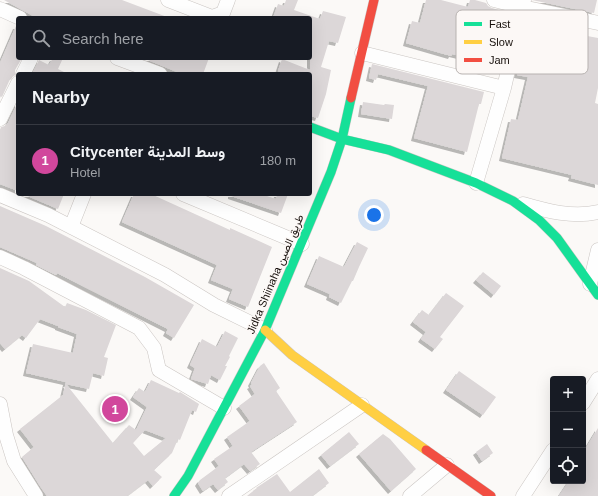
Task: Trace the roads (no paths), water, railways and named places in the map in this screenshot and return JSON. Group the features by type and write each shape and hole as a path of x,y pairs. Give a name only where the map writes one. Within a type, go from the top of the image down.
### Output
{"street":[{"path":"168,0 209,16"},
{"path":"215,16 223,13 228,0"},
{"name":"Jidka Shiinaha طريق الصين","path":"181,494 188,476 265,330 331,172 342,139 374,0"},
{"path":"494,0 523,4 547,10"},
{"path":"1,10 16,16"},
{"path":"588,20 598,23"},
{"path":"362,53 504,88"},
{"path":"24,72 30,60"},
{"path":"119,60 129,69 148,72"},
{"path":"476,183 507,74"},
{"path":"0,119 16,87"},
{"path":"312,128 342,139 389,150 476,183 513,201 547,211 569,214 591,214 598,212"},
{"path":"0,195 48,215 165,275 214,305 265,330 292,355 488,495"},
{"path":"71,227 83,196"},
{"path":"188,196 302,244"},
{"path":"513,201 539,220 557,238 594,290"},
{"path":"594,290 598,250"},
{"path":"0,257 139,328 154,348 159,370 224,408"},
{"path":"586,398 598,379"},
{"path":"0,404 6,434 14,461 36,496"},
{"path":"229,496 362,405"},
{"path":"523,496 550,455"},
{"path":"410,496 447,465"}],"place":[{"name":"Citycenter وسط المدينة","path":"115,409"}]}
